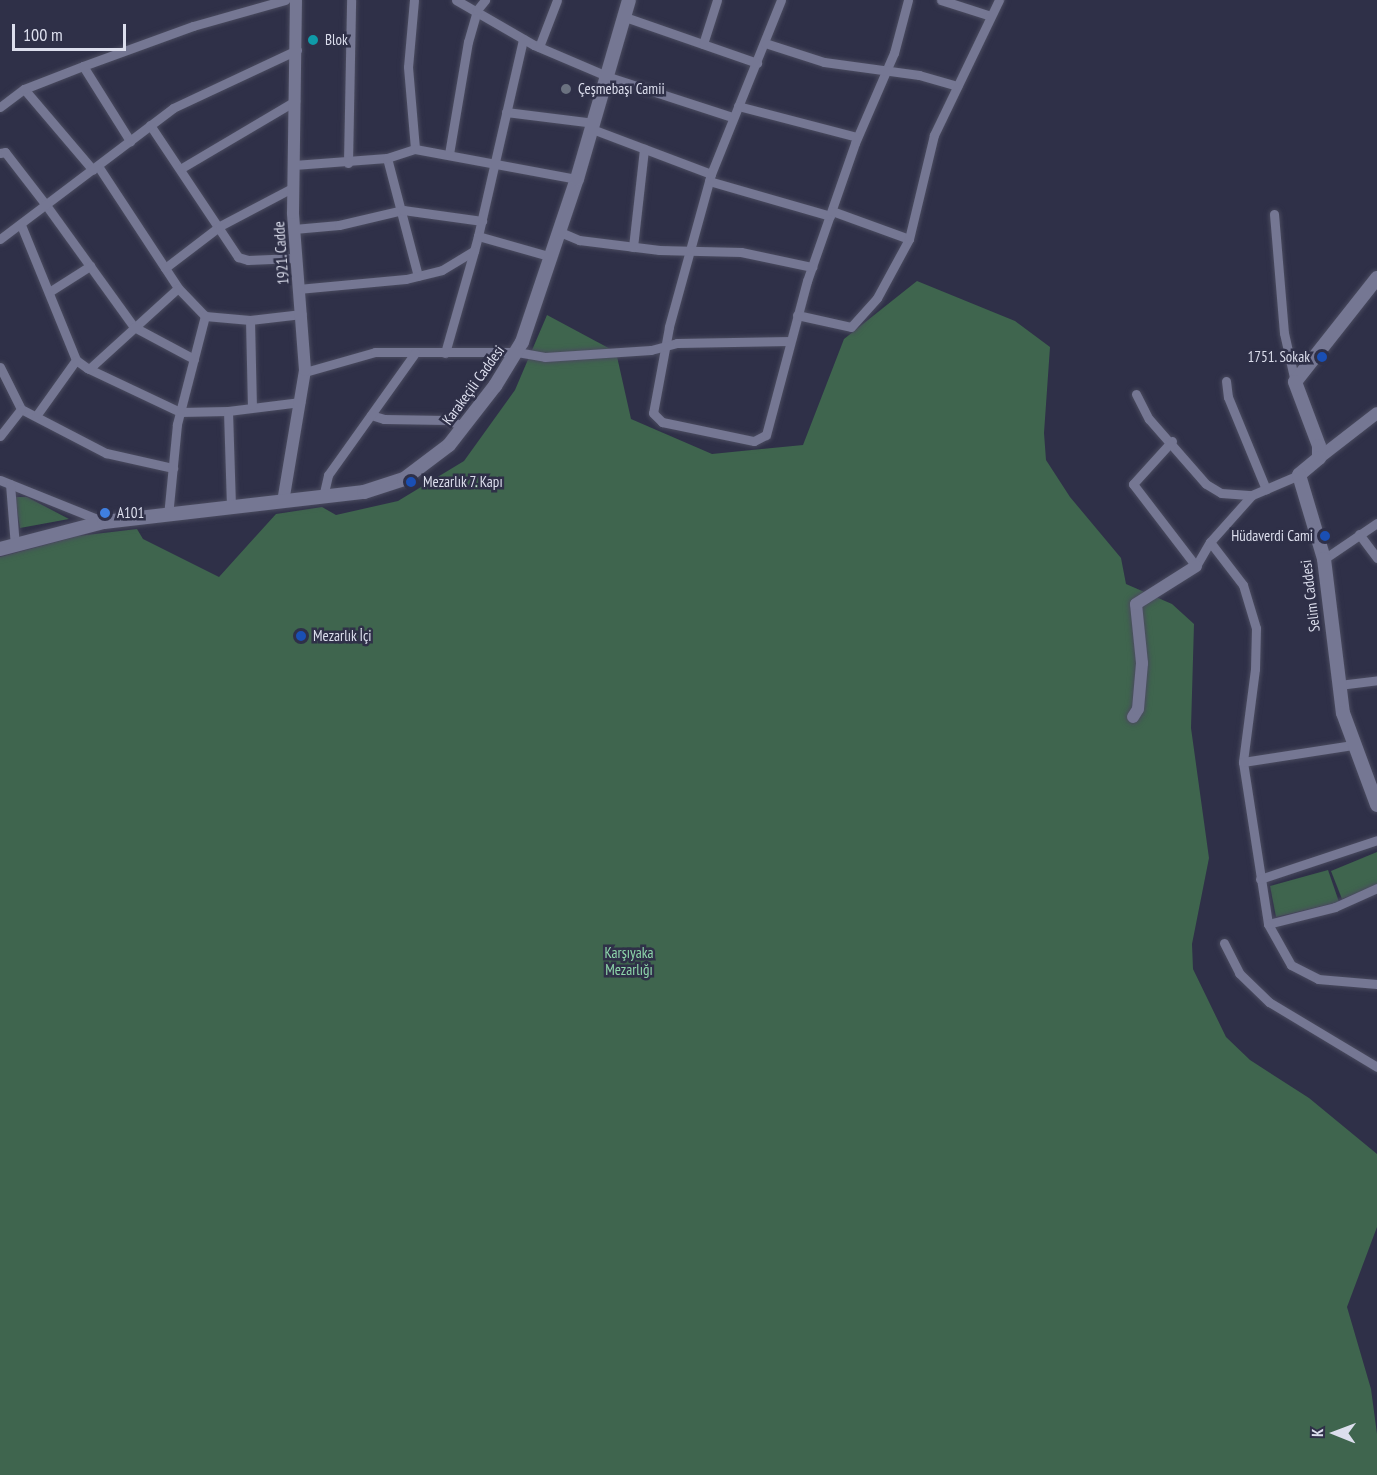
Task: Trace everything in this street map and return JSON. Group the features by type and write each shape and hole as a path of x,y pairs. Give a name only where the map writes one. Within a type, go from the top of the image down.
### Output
{"main road":[{"name":"Karakeçili Caddesi","path":"0,549 104,522 364,492 404,479 448,445 465,426 518,351 577,179 609,77 629,0"},
{"path":"1299,475 1319,458 1319,447 1295,382 1377,278"},
{"name":"Selim Caddesi","path":"1299,475 1324,559 1339,685 1353,745 1377,806"}],"street":[{"path":"0,106 24,89 83,66 193,26 285,0"},
{"name":"1921. Cadde","path":"283,502 305,372 302,314 295,258 292,188 297,50 296,0"},
{"path":"348,163 351,0"},
{"path":"414,0 408,67 415,149"},
{"path":"456,0 477,10 523,39 609,77 732,117"},
{"path":"449,154 477,10 485,0"},
{"path":"539,47 557,0"},
{"path":"703,44 717,0"},
{"path":"781,0 757,63 732,117 710,177 664,347 653,413 656,419 757,441 766,435 812,267 857,137 886,69 908,0"},
{"path":"941,0 991,16"},
{"path":"797,315 843,327 854,326 882,290 909,239 934,135 999,0"},
{"path":"625,17 757,63"},
{"path":"445,353 482,221 523,39"},
{"path":"765,43 824,62 886,69 957,86"},
{"path":"0,239 150,125 192,97 297,50"},
{"path":"83,66 130,141"},
{"path":"24,89 96,168 178,288 206,316 250,320 302,314"},
{"path":"180,169 295,101"},
{"path":"738,106 857,137"},
{"path":"506,112 593,126 710,177 909,239"},
{"path":"150,125 220,226 238,257 248,260 295,258"},
{"path":"294,165 348,163 387,158 415,149 577,179"},
{"path":"633,247 644,149"},
{"path":"0,153 5,152 46,205 134,327 194,358"},
{"path":"387,158 404,210 418,276"},
{"path":"165,268 220,226 292,188"},
{"path":"294,229 339,225 404,210 482,221"},
{"path":"1274,214 1284,333 1295,382"},
{"path":"21,225 76,360 89,369 180,412 228,411 252,405 300,402"},
{"path":"560,232 579,240 633,247 741,252 812,267"},
{"path":"478,236 552,257"},
{"path":"298,289 418,276 442,270 474,251"},
{"path":"49,292 90,266"},
{"path":"89,369 178,288"},
{"path":"168,516 180,412 206,316"},
{"path":"250,320 252,405"},
{"path":"305,372 362,354 518,351 545,357 664,347 677,343 790,341"},
{"path":"323,497 328,475 415,353"},
{"path":"36,416 76,360"},
{"path":"0,367 21,408 106,453 173,468"},
{"path":"1226,381 1228,397 1266,489"},
{"path":"1137,394 1149,418 1172,441 1206,484 1221,493 1252,495"},
{"path":"0,436 21,408"},
{"path":"228,411 231,508"},
{"path":"1319,458 1377,413"},
{"path":"371,415 384,419 446,420 465,426"},
{"path":"1172,441 1133,484 1196,566"},
{"path":"1133,717 1138,709 1142,663 1137,603 1196,566 1210,542 1252,495 1299,475"},
{"path":"5,482 104,522"},
{"path":"5,482 15,546"},
{"path":"1324,559 1377,523"},
{"path":"1359,534 1377,558"},
{"path":"1210,542 1243,585 1256,628 1256,669 1243,762 1268,924 1291,966 1318,979 1377,984"},
{"path":"1339,685 1377,680"},
{"path":"1243,762 1353,745"},
{"path":"1260,879 1377,840"},
{"path":"1268,924 1335,908 1377,888"},
{"path":"1224,943 1239,973 1269,1002 1377,1067"}],"green space":[{"name":"Karşıyaka Mezarlığı","path":"917,281 1015,321 1050,347 1044,433 1046,460 1070,497 1121,558 1126,584 1172,604 1194,624 1191,728 1209,858 1192,944 1193,969 1226,1037 1250,1060 1309,1098 1377,1154 1377,1227 1347,1307 1371,1389 1377,1434 1377,1475 0,1475 0,557 78,536 137,529 143,539 219,577 276,514 322,507 336,515 398,501 464,461 515,390 547,315 616,352 631,419 712,454 803,445 844,339"},
{"path":"15,497 27,497 69,519 20,528"},
{"path":"1377,852 1377,885 1342,899 1331,871"},
{"path":"1328,870 1339,902 1276,917 1270,886"}],"place":[{"name":"Blok","path":"313,40"},
{"name":"Çeşmebaşı Camii","path":"566,89"},
{"name":"1751. Sokak","path":"1322,357"},
{"name":"Mezarlık 7. Kapı","path":"411,482"},
{"name":"A101","path":"105,513"},
{"name":"Hüdaverdi Cami","path":"1325,536"},
{"name":"Mezarlık İçi","path":"301,636"}]}
